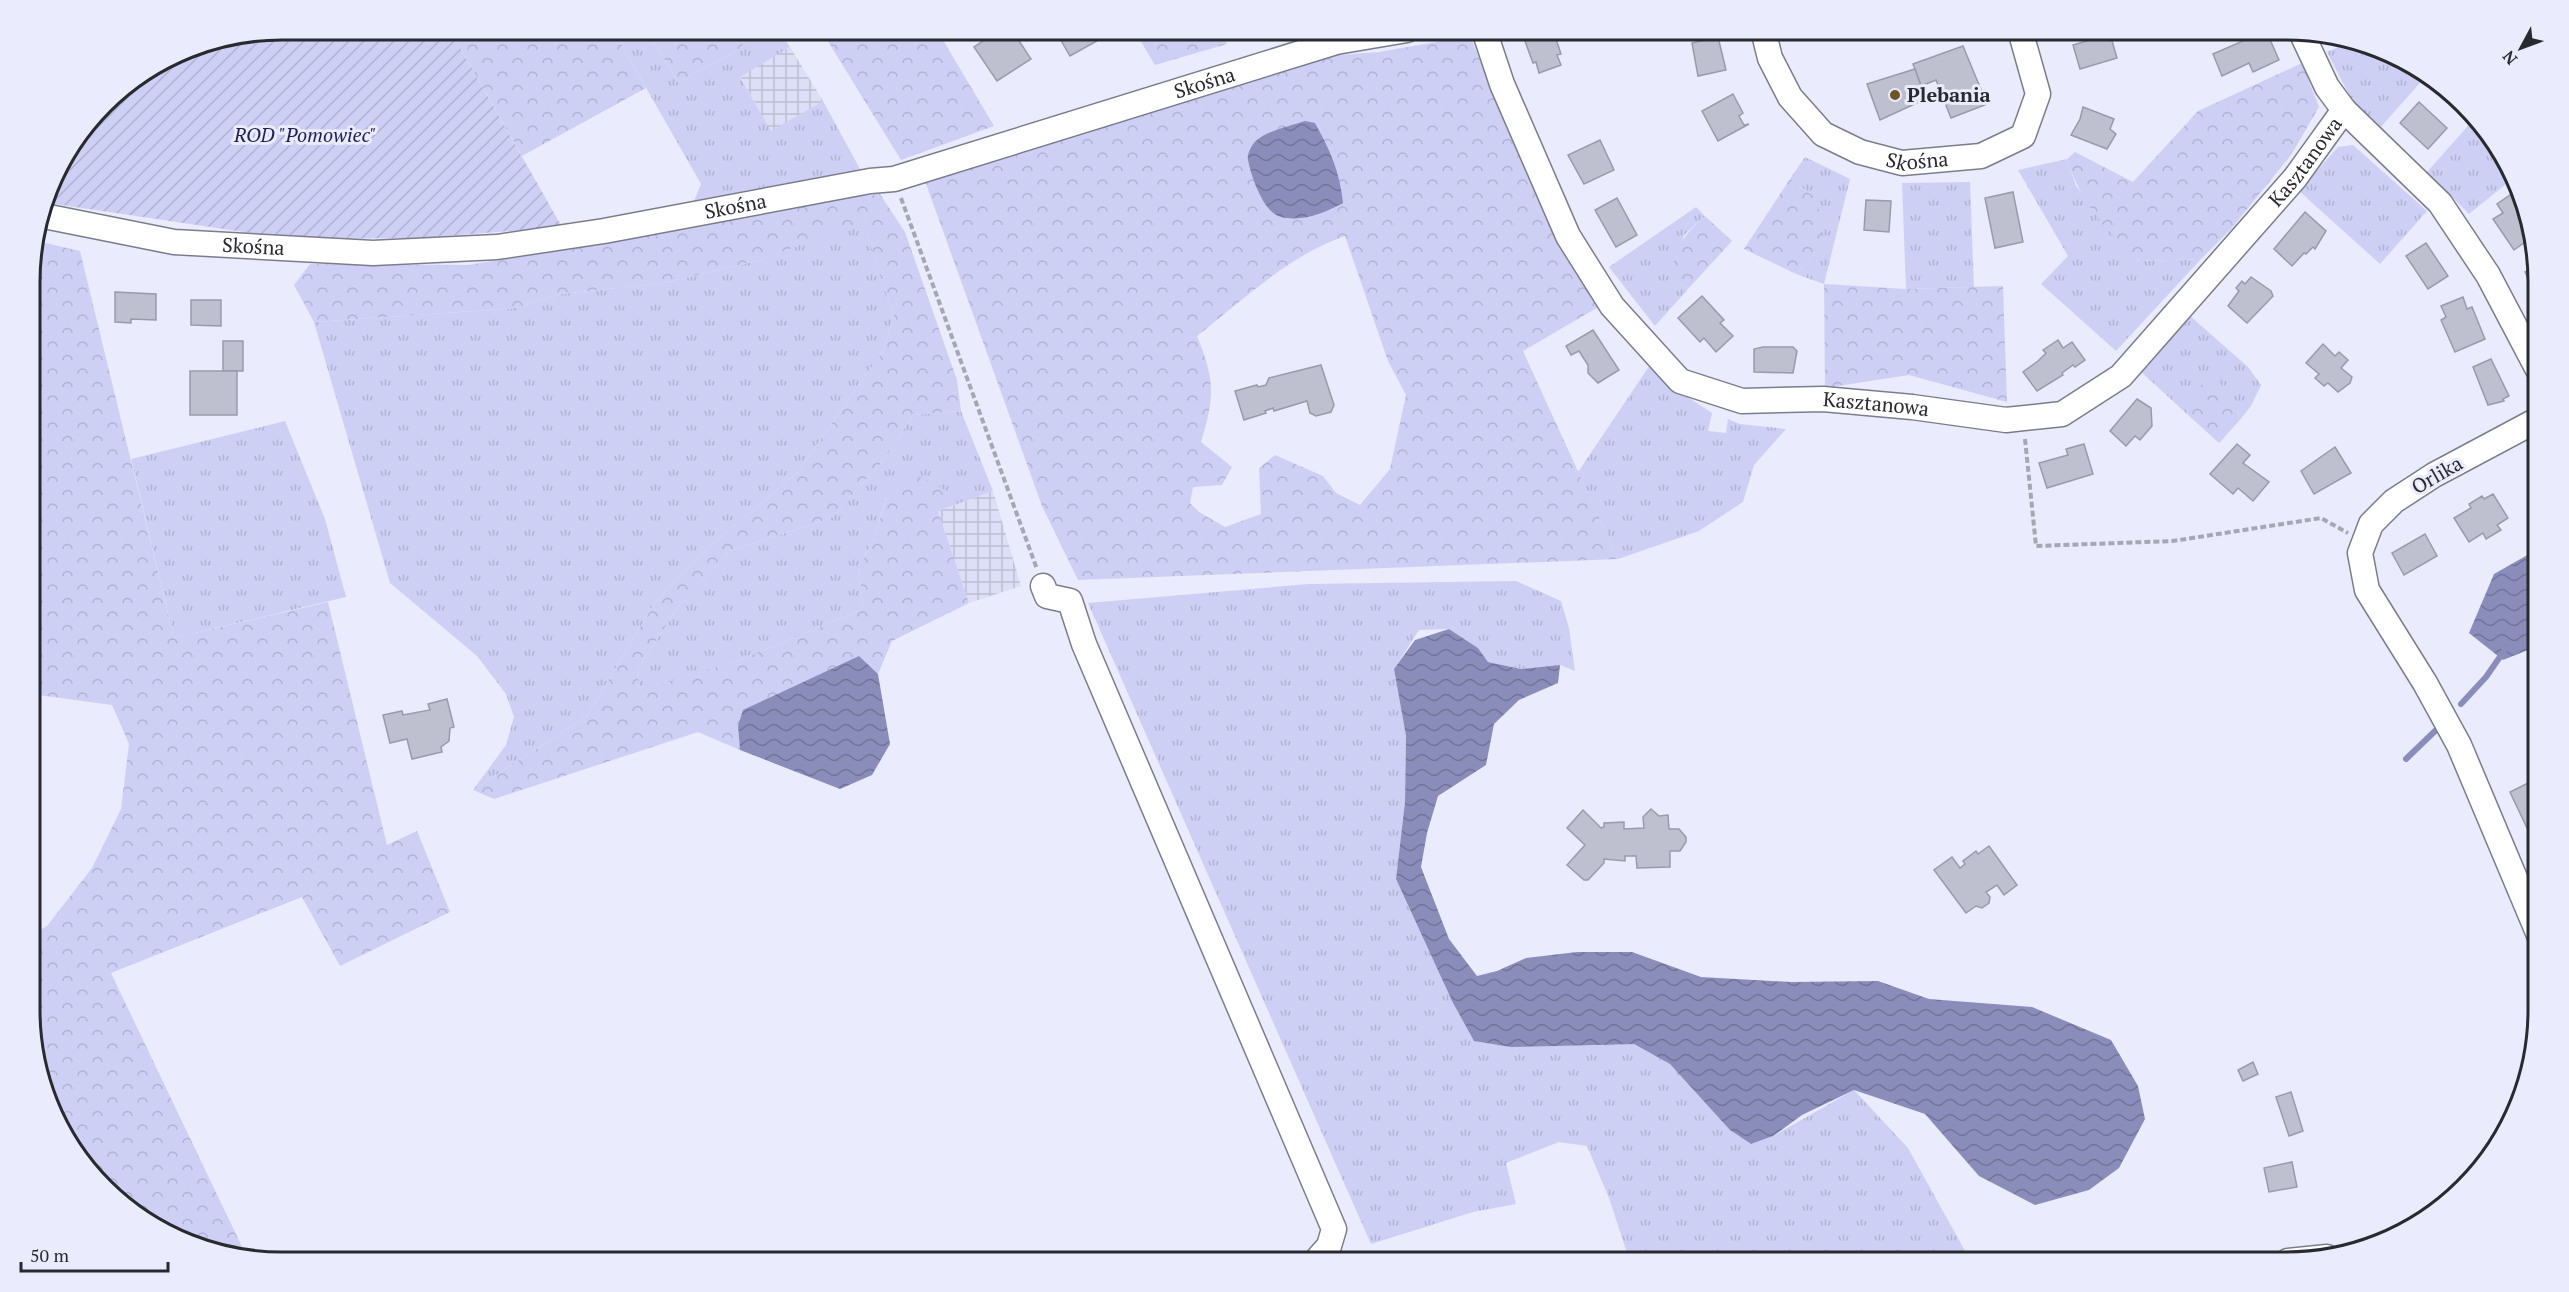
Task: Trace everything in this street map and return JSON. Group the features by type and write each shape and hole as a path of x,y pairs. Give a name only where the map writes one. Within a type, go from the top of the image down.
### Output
{"street":[{"name":"Skośna","path":"50,217 174,242 373,254 498,247 604,231 870,181 894,179 1146,99 1344,40"},
{"name":"Kasztanowa","path":"1487,40 1502,84 1568,236 1612,306 1680,381 1742,401 1823,399 1912,406 2006,420 2062,414 2121,376 2295,178 2344,110"},
{"name":"Skośna","path":"1766,40 1770,58 1790,97 1823,134 1860,152 1902,163 1981,156 2023,136 2038,94 2023,40"},
{"name":"Kasztanowa","path":"2306,41 2327,87 2344,110 2440,203 2488,275 2528,351"},
{"name":"Orlika","path":"2363,547 2371,524 2394,501 2434,475 2528,425"},
{"path":"2363,547 2367,590 2425,683 2459,745 2528,909"},
{"path":"1043,586 1047,596 1070,601 1084,644 1334,1229 1329,1246 1324,1252"}],"path":[{"path":"894,179 1043,586"},
{"path":"2023,418 2036,546 2173,541 2321,518 2363,547"}],"shaded area":[{"path":"790,47 823,101 771,132 740,76"},
{"path":"993,491 1021,586 969,603 938,511"}],"green space":[{"path":"456,40 619,40 646,88 522,156"},
{"name":"ROD \"Pomowiec\"","path":"456,40 562,227 421,238 291,239 53,204 65,176 81,148 111,111 148,81 190,59 235,45 267,41"},
{"path":"619,40 653,40 678,82 732,54 749,40 785,40 790,47 740,77 771,131 823,101 860,169 694,201 701,184"},
{"path":"653,40 749,40 732,54 678,82"},
{"path":"827,40 943,40 994,126 901,160"},
{"path":"1140,40 1225,40 1227,44 1155,65"},
{"path":"1447,40 1472,40 1532,184 1600,306 1523,351 1618,559 1078,580 1042,506 925,181 1311,57 1379,52","holes":["1345,236 1388,361 1406,395 1390,469 1360,505 1336,493 1323,476 1275,455 1259,468 1261,514 1225,527 1199,512 1190,503 1193,487 1222,485 1232,467 1201,442 1209,412 1211,388 1207,365 1197,336 1267,280 1304,255"]},
{"path":"2339,46 2364,53 2393,65 2421,81 2379,129 2357,110 2327,52"},
{"path":"2302,63 2319,107 2291,155 2231,229 2201,259 2140,261 2116,239 2087,203 2067,159 2075,152 2133,182 2198,111"},
{"path":"2469,124 2488,148 2507,183 2469,214 2427,172"},
{"path":"2353,145 2427,211 2380,264 2299,191 2338,147"},
{"path":"1805,157 1850,179 1824,284 1796,274 1818,249 1815,197 1790,179"},
{"path":"2067,159 2076,186 2139,261 2201,259 2116,351 2041,284 2068,256 2018,170"},
{"path":"1790,179 1815,197 1823,224 1818,249 1796,274 1744,249"},
{"path":"1970,182 1974,287 1906,289 1902,183"},
{"path":"880,194 905,232 957,380 961,411 913,415 883,461 831,518 730,551 678,607 637,670 639,691 742,659 863,609 859,566 874,539 886,499 914,474 947,491 938,511 969,603 892,641 878,674 859,656 738,726 740,750 698,732 494,799 473,790 586,717 656,601 715,542 797,473 883,351 894,315 876,265 864,220 761,260 663,283 561,294 516,308 314,322 294,285 310,264 468,265 563,250 851,197"},
{"path":"1696,207 1705,216 1684,235 1671,281 1689,288 1655,326 1609,267"},
{"path":"1705,216 1732,241 1689,288 1671,281 1674,260 1684,238"},
{"path":"864,219 876,265 894,315 883,351 797,473 715,542 656,601 586,717 473,790 506,745 514,717 506,694 477,656 390,583 314,322 516,308 561,294 663,283 761,260"},
{"path":"44,243 80,251 174,638 328,602 387,845 417,831 450,912 340,966 302,897 111,973 243,1248 205,1239 176,1227 148,1211 111,1181 81,1144 65,1116 53,1087 45,1057 40,1009 40,930 47,926 92,868 121,809 129,744 112,705 40,695 40,283"},
{"path":"1824,284 1906,289 2003,286 2007,402 1909,375 1825,388"},
{"path":"2189,315 2248,367 2261,385 2251,406 2239,421 2238,406 2188,404 2187,414 2139,370"},
{"path":"1650,365 1669,385 1712,413 1708,431 1726,433 1728,419 1740,424 1786,429 1754,465 1743,502 1699,531 1618,559 1578,472"},
{"path":"2217,380 2238,406 2239,421 2219,443 2187,414 2188,404 2202,384"},
{"path":"961,411 993,491 938,511 886,498 874,539 859,566 863,609 742,659 639,692 637,670 678,607 730,551 831,518 883,461 913,415"},
{"path":"285,421 325,519 346,597 174,638 131,459"},
{"path":"1516,581 1561,601 1569,628 1575,671 1560,665 1521,669 1488,662 1478,648 1449,629 1419,630 1394,669 1406,736 1405,802 1396,879 1453,1003 1474,1041 1634,1044 1670,1064 1736,1134 1751,1144 1773,1136 1854,1090 1908,1148 1966,1252 1627,1252 1609,1198 1587,1146 1559,1142 1506,1163 1516,1204 1473,1212 1371,1244 1088,603 1309,584"}],"water":[{"path":"1305,121 1315,123 1325,143 1337,171 1343,203 1305,217 1281,217 1269,209 1259,193 1248,154 1253,144 1262,137"},
{"path":"2528,555 2528,650 2503,660 2469,633 2494,574"},
{"path":"1449,629 1478,648 1488,662 1521,669 1560,665 1558,683 1519,700 1494,724 1486,765 1438,796 1427,833 1421,867 1449,939 1477,976 1497,971 1526,958 1577,952 1632,952 1701,977 1791,982 1878,981 1929,999 2032,1007 2111,1040 2138,1086 2145,1119 2119,1168 2089,1190 2035,1205 1979,1176 1925,1114 1854,1090 1802,1115 1773,1136 1751,1144 1730,1130 1670,1064 1634,1044 1511,1047 1474,1041 1453,1003 1396,879 1405,802 1406,736 1394,669 1415,640"},
{"path":"859,656 878,674 890,744 872,775 840,789 740,750 738,726 743,710"}],"building":[{"path":"984,40 1019,40 1031,59 997,81 974,47"},
{"path":"1061,40 1099,40 1070,56"},
{"path":"1525,40 1556,40 1561,54 1557,55 1561,65 1539,73 1536,62 1533,63"},
{"path":"1719,40 1726,70 1698,76 1692,43"},
{"path":"2090,40 2112,40 2117,58 2080,69 2073,45"},
{"path":"2245,40 2270,40 2279,60 2253,72 2249,63 2222,76 2213,54"},
{"path":"1963,46 1987,104 1951,118 1936,80 1921,86 1913,64"},
{"name":"Plebania","path":"1915,69 1921,86 1916,88 1921,101 1880,120 1867,84"},
{"path":"1733,94 1743,113 1739,116 1744,125 1749,124 1718,141 1702,111"},
{"path":"2419,102 2447,128 2428,149 2400,123"},
{"path":"2083,107 2114,119 2110,129 2116,134 2107,149 2071,135 2080,119"},
{"path":"1600,140 1614,170 1584,184 1568,155"},
{"path":"2013,192 2023,242 1995,248 1985,198"},
{"path":"2512,194 2525,242 2514,250 2493,219 2503,213 2497,204"},
{"path":"1617,198 1637,235 1616,247 1595,210"},
{"path":"1866,200 1891,201 1889,232 1864,230"},
{"path":"2305,212 2326,231 2315,249 2313,247 2306,254 2304,253 2292,266 2274,249"},
{"path":"2426,243 2448,276 2428,289 2406,256"},
{"path":"2251,277 2271,291 2273,296 2247,323 2228,306 2239,291 2236,288 2242,281 2245,284"},
{"path":"115,292 156,294 156,320 131,319 131,323 115,322"},
{"path":"1702,296 1724,320 1720,323 1733,336 1716,352 1704,338 1700,342 1678,318"},
{"path":"2463,297 2467,309 2472,307 2485,339 2455,352 2441,320 2446,317 2441,306"},
{"path":"191,300 221,300 221,326 191,325"},
{"path":"1593,330 1619,370 1598,383 1588,373 1588,365 1579,351 1571,355 1566,346"},
{"path":"2058,340 2063,348 2072,342 2085,360 2075,367 2073,365 2062,373 2063,375 2037,391 2023,372 2046,353 2043,350"},
{"path":"223,341 243,341 243,371 223,371"},
{"path":"2323,344 2335,356 2339,352 2348,360 2341,368 2352,377 2350,383 2338,392 2328,383 2324,386 2315,378 2319,374 2306,363"},
{"path":"1793,347 1797,351 1793,373 1754,372 1754,349"},
{"path":"2491,359 2509,396 2503,399 2504,401 2488,405 2473,367"},
{"path":"1321,365 1334,405 1331,412 1316,416 1310,413 1307,401 1274,411 1273,408 1265,411 1266,413 1244,420 1235,391 1266,385 1269,378"},
{"path":"190,371 237,371 237,415 190,415"},
{"path":"2137,399 2151,408 2152,426 2140,440 2135,436 2126,446 2110,431"},
{"path":"2084,444 2093,474 2047,488 2039,463 2068,455 2066,449"},
{"path":"2237,444 2250,455 2243,463 2269,482 2253,501 2238,488 2233,494 2210,474"},
{"path":"2335,447 2351,473 2314,494 2301,471"},
{"path":"2493,494 2508,518 2497,525 2501,530 2486,539 2483,533 2469,542 2454,518 2471,508 2469,504 2482,496 2484,499"},
{"path":"2425,534 2437,556 2404,575 2392,553"},
{"path":"447,699 454,727 450,728 449,741 441,747 442,752 412,759 407,739 390,743 383,715 402,711 403,715 430,710 428,704"},
{"path":"2528,783 2528,828 2527,828 2510,792"},
{"path":"1651,809 1659,816 1668,815 1669,829 1679,829 1686,837 1686,842 1680,851 1670,851 1670,867 1637,868 1636,856 1625,856 1625,861 1604,859 1604,863 1588,880 1584,880 1567,865 1585,845 1567,828 1583,810 1601,828 1604,827 1604,823 1624,822 1624,829 1644,828 1643,817"},
{"path":"1989,846 2017,885 2004,895 1997,885 1986,892 1990,897 1989,903 1982,908 1976,906 1966,913 1934,870 1952,857 1960,868 1965,864 1963,861 1976,851 1978,854"},
{"path":"2253,1062 2258,1074 2243,1081 2238,1070"},
{"path":"2291,1092 2303,1131 2289,1136 2276,1097"},
{"path":"2292,1162 2297,1187 2269,1192 2264,1168"}],"waterway":[{"path":"2461,704 2486,677 2504,651"},
{"path":"2406,759 2435,731"}],"place":[{"name":"Plebania","path":"1895,95"}]}
